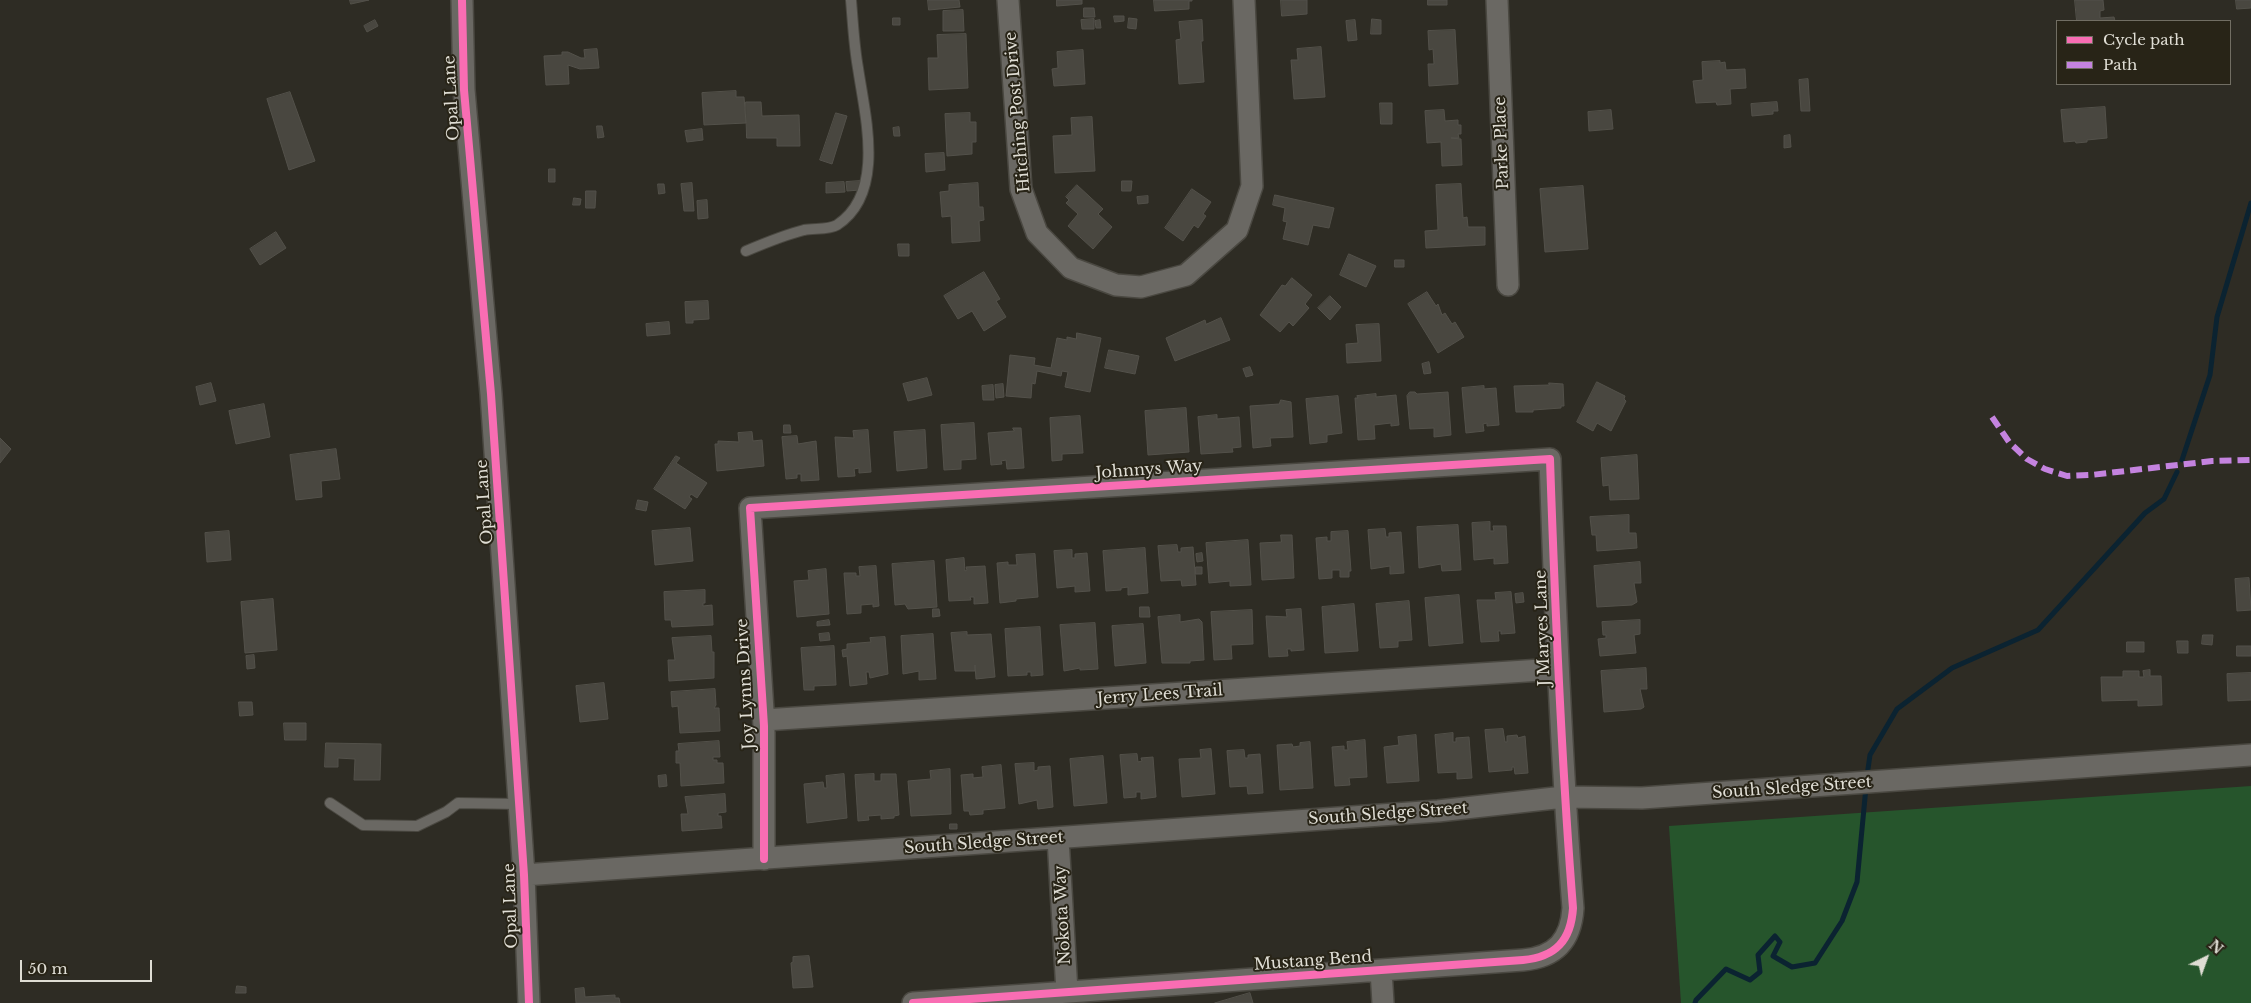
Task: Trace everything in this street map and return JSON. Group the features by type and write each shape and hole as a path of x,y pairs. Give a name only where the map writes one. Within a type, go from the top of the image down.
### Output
{"street":[{"name":"Opal Lane","path":"462,0 464,90 491,394 524,875 529,1003"},
{"name":"Hitching Post Drive","path":"1008,0 1021,189 1037,233 1071,268 1116,285 1141,287 1186,275 1237,230 1246,208 1252,186 1244,0"},
{"name":"Parke Place","path":"1497,0 1508,286"},
{"name":"Johnnys Way","path":"750,508 1550,459"},
{"name":"J Maryes Lane","path":"1550,459 1557,669 1564,797"},
{"name":"Joy Lynns Drive","path":"750,508 764,720 764,858"},
{"name":"Jerry Lees Trail","path":"764,720 1557,669"},
{"name":"South Sledge Street","path":"524,875 1438,812 1564,797 1642,798 2251,755"},
{"name":"Mustang Bend","path":"913,1003 1535,959 1546,956 1569,933 1572,924 1573,908 1564,797"},
{"name":"Nokota Way","path":"1058,838 1067,992"},
{"path":"1381,970 1383,1003"}],"lane":[{"path":"746,250 804,230 835,227 857,208 864,192 868,152 864,107 854,42 851,0"},
{"path":"330,802 363,825 417,826 446,812 458,802 519,804"}],"green space":[{"path":"2251,786 2251,1003 1681,1003 1669,826"}],"building":[{"path":"350,0 369,0 351,4"},
{"path":"928,0 959,0 960,7 929,10"},
{"path":"1057,0 1082,0 1082,4 1057,6"},
{"path":"1154,0 1192,1 1189,1 1189,9 1155,11"},
{"path":"1281,0 1307,0 1307,14 1282,16"},
{"path":"1428,0 1447,0 1447,5 1428,5"},
{"path":"2075,0 2103,0 2104,10 2100,11 2100,18 2114,17 2115,20 2077,20"},
{"path":"2236,0 2251,0 2251,8 2237,9"},
{"path":"1084,8 1094,8 1095,17 1084,17"},
{"path":"963,10 964,31 943,31 943,11"},
{"path":"1114,16 1124,16 1124,21 1115,22"},
{"path":"893,18 900,18 900,25 893,25"},
{"path":"1129,18 1137,19 1136,29 1128,28"},
{"path":"1094,19 1094,29 1082,29 1081,20"},
{"path":"1372,19 1381,20 1381,34 1371,34"},
{"path":"375,20 378,26 367,32 364,26"},
{"path":"1100,20 1101,28 1096,28 1095,21"},
{"path":"1202,20 1203,41 1201,41 1204,82 1179,84 1176,40 1181,39 1179,22"},
{"path":"1355,20 1357,40 1348,41 1346,21"},
{"path":"1455,30 1458,84 1429,86 1428,64 1434,64 1433,49 1429,50 1428,31"},
{"path":"966,34 968,88 929,90 928,58 938,58 937,35"},
{"path":"1321,47 1325,97 1294,99 1291,60 1298,60 1297,49"},
{"path":"597,49 599,68 580,69 568,65 569,84 546,85 544,56 562,55 562,52 568,52 585,58 584,50"},
{"path":"1083,50 1085,84 1054,86 1052,69 1058,68 1057,52"},
{"path":"1720,61 1720,63 1725,62 1726,70 1745,69 1746,88 1730,89 1731,104 1717,105 1716,102 1696,103 1693,81 1703,80 1702,62"},
{"path":"1808,79 1810,111 1801,111 1799,80"},
{"path":"736,91 736,97 744,97 746,123 704,125 702,93"},
{"path":"290,92 315,161 289,170 267,99"},
{"path":"746,102 761,102 762,116 799,115 800,146 777,146 777,138 747,138"},
{"path":"1777,102 1778,111 1773,111 1773,114 1752,116 1751,104"},
{"path":"1380,103 1392,103 1392,124 1381,124"},
{"path":"2105,107 2107,138 2087,140 2087,142 2064,142 2061,110"},
{"path":"1444,110 1445,121 1458,120 1458,125 1461,125 1461,134 1458,134 1459,138 1451,138 1461,139 1462,165 1442,166 1441,142 1427,143 1425,111"},
{"path":"1611,110 1613,129 1589,131 1588,112"},
{"path":"836,113 847,116 832,164 820,160"},
{"path":"970,113 970,122 976,122 976,142 972,142 972,154 947,156 945,114"},
{"path":"1092,117 1095,171 1055,173 1053,136 1072,135 1071,118"},
{"path":"597,126 602,126 604,137 598,138"},
{"path":"899,127 900,136 894,136 893,128"},
{"path":"702,129 703,140 687,142 685,131"},
{"path":"1790,135 1791,147 1784,148 1784,136"},
{"path":"944,153 945,170 926,172 925,154"},
{"path":"549,169 555,169 555,182 549,182"},
{"path":"860,181 860,190 847,191 846,182"},
{"path":"1122,181 1132,181 1131,191 1122,191"},
{"path":"844,182 845,192 826,193 826,183"},
{"path":"692,183 694,211 684,211 681,184"},
{"path":"978,183 979,207 983,207 984,220 979,221 980,241 952,243 951,216 942,217 940,192 949,191 949,185"},
{"path":"658,184 664,184 665,193 659,194"},
{"path":"1461,184 1463,218 1467,217 1468,227 1485,227 1485,245 1426,248 1425,231 1438,230 1436,185"},
{"path":"1077,185 1103,209 1098,214 1112,227 1093,249 1068,226 1078,214 1066,203 1069,200 1066,197"},
{"path":"1583,186 1588,249 1545,252 1540,189"},
{"path":"1192,189 1211,202 1203,214 1206,216 1198,228 1194,225 1183,241 1165,228"},
{"path":"586,191 596,191 595,208 586,208"},
{"path":"1275,195 1334,208 1329,228 1313,225 1308,245 1283,239 1287,222 1283,221 1285,208 1273,205"},
{"path":"1148,196 1148,203 1138,204 1137,197"},
{"path":"574,198 581,199 580,205 573,205"},
{"path":"707,200 708,218 698,219 697,201"},
{"path":"276,232 286,248 260,265 250,249"},
{"path":"898,244 909,244 909,256 899,256"},
{"path":"1349,254 1376,266 1366,287 1340,275"},
{"path":"1395,260 1404,260 1404,267 1395,267"},
{"path":"984,272 1000,299 996,301 1006,317 984,331 972,311 958,319 944,296"},
{"path":"1292,278 1312,295 1305,304 1309,308 1293,326 1289,322 1280,332 1260,315 1282,285 1285,286"},
{"path":"1427,292 1436,306 1438,304 1442,315 1445,313 1452,324 1455,322 1464,337 1438,353 1408,304"},
{"path":"1330,296 1341,307 1330,320 1318,308"},
{"path":"708,301 709,319 693,320 693,323 686,323 685,302"},
{"path":"1221,318 1230,340 1175,361 1166,338 1205,320 1206,324"},
{"path":"669,322 670,334 647,336 646,324"},
{"path":"1379,324 1381,361 1347,363 1346,344 1358,343 1356,325"},
{"path":"1077,333 1101,338 1090,392 1065,387 1068,372 1062,371 1061,376 1037,371 1035,384 1032,383 1031,398 1006,396 1010,355 1035,358 1034,365 1051,368 1057,338 1067,340 1067,337 1076,339"},
{"path":"1109,350 1139,356 1135,374 1105,368"},
{"path":"1429,362 1431,373 1424,374 1422,364"},
{"path":"1250,367 1253,375 1246,377 1243,369"},
{"path":"927,378 932,395 908,401 903,384"},
{"path":"1597,382 1625,396 1624,399 1626,401 1611,431 1597,423 1593,431 1577,422"},
{"path":"211,383 216,401 200,405 196,387"},
{"path":"1549,383 1563,384 1564,406 1561,406 1561,408 1533,410 1533,412 1516,412 1514,386 1549,385"},
{"path":"1003,384 1004,397 996,398 995,385"},
{"path":"993,385 994,400 983,400 982,386"},
{"path":"1484,386 1484,389 1496,388 1499,425 1487,426 1487,423 1483,424 1484,431 1466,433 1462,388"},
{"path":"1410,392 1417,394 1448,392 1451,435 1434,437 1434,428 1410,429 1407,396"},
{"path":"1376,394 1376,397 1396,395 1399,425 1391,426 1391,423 1374,425 1375,439 1358,440 1355,398 1358,398 1357,396"},
{"path":"1338,396 1342,433 1327,435 1327,442 1310,444 1306,399"},
{"path":"1281,400 1291,402 1293,437 1270,438 1271,446 1253,448 1250,406 1279,404"},
{"path":"264,404 270,437 236,444 229,411"},
{"path":"1186,408 1189,452 1148,455 1145,411"},
{"path":"1217,415 1217,419 1239,417 1241,447 1232,448 1233,452 1201,454 1198,417"},
{"path":"1080,416 1083,453 1062,454 1062,460 1052,461 1050,418"},
{"path":"974,423 976,459 961,460 961,469 944,470 941,425"},
{"path":"784,425 790,425 791,433 784,433"},
{"path":"1013,428 1021,428 1024,468 1007,469 1006,460 1001,461 1002,464 991,465 988,433 1014,431"},
{"path":"868,430 871,472 859,473 859,468 854,469 855,476 838,477 835,437 854,438 853,431"},
{"path":"925,430 927,468 897,471 894,432"},
{"path":"752,432 753,441 762,440 764,466 717,471 715,444 718,444 718,441 739,442 738,433"},
{"path":"797,436 798,444 816,441 819,480 801,481 801,474 797,474 797,478 786,479 782,437"},
{"path":"0,438 11,449 0,463"},
{"path":"336,449 340,479 321,481 322,497 296,500 290,455"},
{"path":"1637,455 1639,499 1610,500 1609,485 1603,486 1601,458"},
{"path":"676,456 680,458 676,463 707,483 697,498 691,494 689,497 692,499 685,509 654,489"},
{"path":"638,500 648,502 646,511 636,509"},
{"path":"1629,515 1629,533 1636,533 1637,548 1597,551 1596,535 1592,535 1590,517"},
{"path":"1490,522 1490,531 1494,531 1493,526 1506,526 1508,563 1494,564 1494,558 1474,560 1472,523"},
{"path":"1458,525 1461,570 1442,571 1441,564 1419,568 1417,527"},
{"path":"690,528 693,561 655,565 652,531"},
{"path":"1385,529 1386,537 1389,537 1389,533 1401,532 1404,573 1390,574 1390,566 1371,569 1368,530"},
{"path":"229,531 231,560 207,562 205,533"},
{"path":"1348,531 1351,571 1349,571 1349,577 1340,577 1340,570 1332,570 1332,578 1319,579 1316,538 1327,537 1327,541 1331,541 1331,532"},
{"path":"1281,535 1292,535 1294,578 1262,580 1260,543 1281,542"},
{"path":"1248,540 1251,585 1230,586 1230,581 1209,583 1206,543"},
{"path":"1177,545 1178,552 1181,552 1181,548 1193,547 1196,585 1182,586 1181,580 1161,581 1158,546"},
{"path":"1145,548 1148,593 1128,595 1128,587 1121,588 1121,590 1106,591 1103,551"},
{"path":"1072,550 1072,558 1075,558 1075,554 1087,553 1090,591 1075,592 1075,586 1057,588 1054,551"},
{"path":"1202,553 1203,561 1197,562 1196,554"},
{"path":"1035,554 1038,597 1000,603 997,563 1008,562 1008,565 1017,565 1016,555"},
{"path":"964,558 965,571 967,570 966,567 985,566 988,603 974,604 974,597 970,597 971,600 949,601 946,560"},
{"path":"934,561 937,607 908,609 905,604 895,605 892,564"},
{"path":"1640,562 1641,583 1634,583 1637,602 1632,605 1597,607 1594,566"},
{"path":"876,566 879,606 873,607 873,604 861,605 861,613 847,614 844,573 856,573 856,576 860,576 859,567"},
{"path":"1196,567 1202,567 1202,574 1196,574"},
{"path":"826,569 829,614 797,617 794,581 809,580 808,571"},
{"path":"2249,578 2251,610 2237,611 2235,579"},
{"path":"705,590 705,603 703,603 703,606 712,605 713,625 672,627 671,620 665,620 664,592"},
{"path":"1511,592 1515,633 1501,634 1501,631 1498,631 1499,641 1481,642 1477,600 1496,600 1495,593"},
{"path":"1523,593 1524,602 1516,603 1515,594"},
{"path":"1459,595 1463,643 1429,646 1425,598"},
{"path":"273,599 277,650 245,653 241,602"},
{"path":"1409,601 1412,640 1398,641 1398,647 1380,648 1376,604"},
{"path":"1354,604 1358,651 1325,653 1322,607"},
{"path":"1140,607 1149,607 1150,617 1140,617"},
{"path":"933,609 939,609 940,616 933,617"},
{"path":"1301,609 1304,650 1291,651 1291,649 1287,649 1288,656 1269,657 1266,616 1287,617 1286,610"},
{"path":"1252,610 1253,644 1231,645 1232,659 1214,660 1211,612"},
{"path":"1180,615 1180,622 1199,619 1202,622 1204,660 1190,661 1190,663 1162,663 1158,617"},
{"path":"829,620 830,625 817,626 817,622"},
{"path":"1640,620 1640,634 1634,635 1636,653 1600,656 1598,639 1606,638 1606,635 1603,635 1602,622"},
{"path":"1095,623 1098,669 1080,670 1080,668 1064,671 1060,625"},
{"path":"1143,624 1146,663 1115,666 1112,626"},
{"path":"1040,627 1043,675 1031,676 1031,672 1027,672 1027,675 1008,676 1005,629"},
{"path":"967,632 967,635 991,634 995,677 976,679 975,665 975,671 955,671 951,633"},
{"path":"829,633 830,640 820,641 819,634"},
{"path":"933,634 936,679 919,680 919,671 903,674 901,636"},
{"path":"2203,635 2213,635 2212,645 2202,644"},
{"path":"711,636 712,652 714,652 714,678 669,681 668,660 675,660 672,638"},
{"path":"885,637 888,674 870,678 869,672 866,672 867,684 850,686 847,656 843,657 842,650 847,649 847,644 871,642 870,638"},
{"path":"2177,641 2188,641 2188,653 2178,653"},
{"path":"2127,642 2144,642 2144,652 2127,652"},
{"path":"834,646 836,685 814,686 814,690 804,690 801,648"},
{"path":"2237,646 2251,646 2251,656 2237,656"},
{"path":"254,655 255,668 247,669 246,656"},
{"path":"1646,668 1647,689 1640,689 1644,707 1641,709 1604,712 1601,671"},
{"path":"2150,670 2150,676 2161,676 2162,705 2138,706 2138,700 2102,701 2101,677 2123,677 2123,671 2139,671 2139,677 2144,677 2143,671"},
{"path":"2251,673 2251,700 2228,701 2227,674"},
{"path":"604,683 608,719 580,722 576,686"},
{"path":"715,689 716,705 714,708 719,708 720,731 680,733 678,706 672,707 671,692"},
{"path":"239,702 252,702 253,715 240,716"},
{"path":"284,723 306,723 306,740 285,740"},
{"path":"1503,729 1505,742 1507,742 1507,736 1517,735 1518,738 1525,736 1528,773 1515,774 1514,767 1512,767 1512,770 1489,772 1485,730"},
{"path":"1453,733 1453,742 1456,742 1456,738 1469,737 1472,778 1457,779 1457,772 1438,773 1435,735"},
{"path":"1416,735 1419,781 1387,783 1384,747 1399,745 1398,737"},
{"path":"1365,740 1367,777 1349,778 1350,785 1335,786 1332,747 1344,746 1344,750 1348,750 1347,742"},
{"path":"719,741 720,757 713,757 713,760 717,760 717,763 723,763 724,783 681,786 680,763 676,763 676,751 679,751 678,744"},
{"path":"1310,742 1313,788 1280,790 1277,745 1292,744 1293,747 1300,746 1300,743"},
{"path":"326,743 381,744 380,780 354,780 355,759 338,758 338,767 325,767"},
{"path":"1211,749 1215,794 1182,797 1179,759 1201,758 1200,750"},
{"path":"1244,750 1245,758 1248,758 1248,755 1260,754 1263,793 1248,794 1247,786 1230,787 1227,751"},
{"path":"1137,754 1138,762 1142,761 1141,758 1153,757 1156,797 1141,799 1141,792 1136,792 1136,797 1124,798 1120,755"},
{"path":"1103,756 1107,803 1074,806 1070,759"},
{"path":"1034,763 1034,771 1038,770 1038,767 1050,766 1053,807 1038,809 1037,800 1019,804 1015,764"},
{"path":"1001,765 1005,808 983,810 983,814 970,815 969,811 964,811 961,775 973,774 973,778 983,777 982,767"},
{"path":"950,769 951,814 911,816 908,781 931,779 930,771"},
{"path":"844,774 847,818 807,823 804,784 823,782 824,788 827,788 826,776"},
{"path":"874,774 874,781 881,781 881,774 896,774 899,815 894,816 894,818 881,819 881,815 868,816 869,820 858,821 855,775"},
{"path":"666,775 667,786 659,787 658,776"},
{"path":"725,794 726,812 718,813 718,816 721,816 722,828 682,831 681,814 688,814 685,797"},
{"path":"950,824 957,824 957,829 950,829"},
{"path":"809,956 813,987 793,988 791,963 793,962 793,957"},
{"path":"237,986 246,987 246,993 236,993"},
{"path":"584,988 585,997 615,995 615,998 619,998 620,1003 576,1003 575,989"},
{"path":"1250,993 1253,1003 1215,1003"}],"waterway":[{"path":"2182,460 2210,375 2217,317 2251,203"},
{"path":"1867,776 1870,755 1897,709 1952,668 2038,630 2145,513 2164,499 2177,472"},
{"path":"1695,1003 1726,969 1750,980 1760,972 1758,955 1775,936 1780,942 1773,956 1792,967 1815,963 1842,921 1857,882 1866,787"}],"marked path":[{"path":"1992,417 2009,442 2027,459 2045,469 2067,476 2212,461 2251,460"}],"cycle path":[{"path":"462,0 464,90 491,394 524,875 529,1003"},
{"path":"764,859 764,726 750,508 1550,459 1559,684 1573,908 1572,919 1565,938 1553,951 1535,958 1523,960 913,1003"}]}
